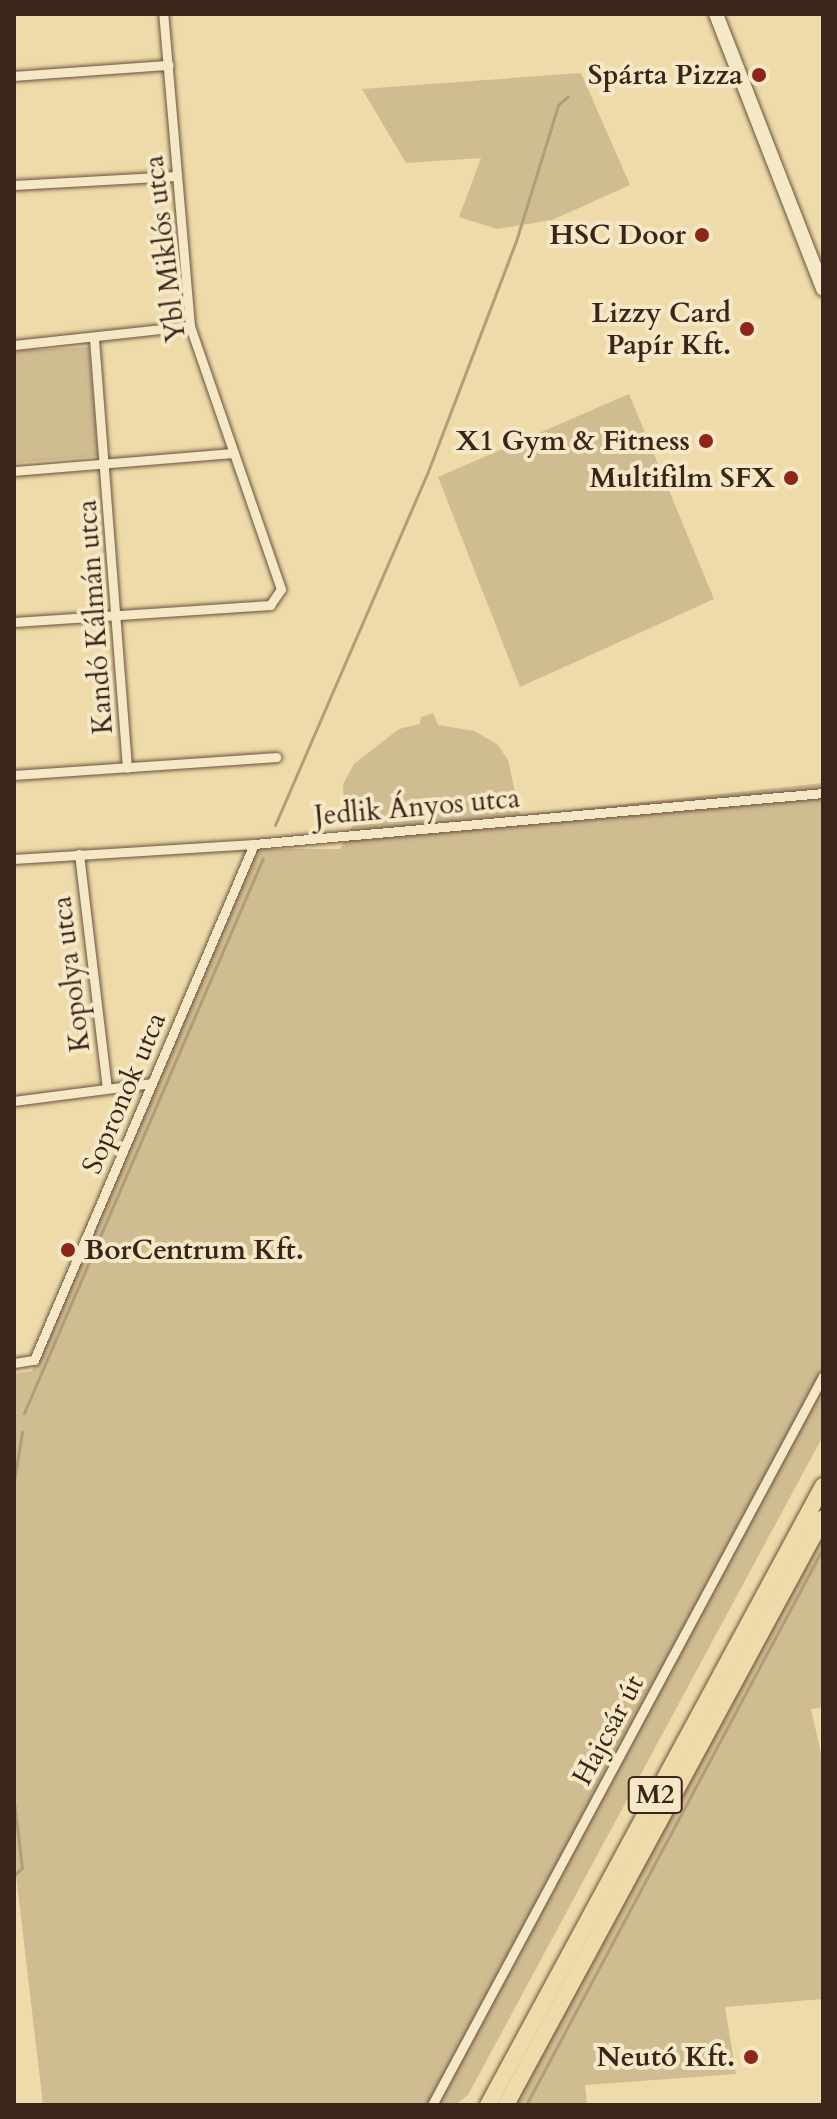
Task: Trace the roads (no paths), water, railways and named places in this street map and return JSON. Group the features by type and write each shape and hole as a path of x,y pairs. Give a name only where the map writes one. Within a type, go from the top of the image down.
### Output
{"highway":[{"name":"M2","path":"488,2105 823,1486"},
{"name":"M2","path":"506,2105 823,1518"},
{"path":"805,1550 823,1525"}],"main road":[{"path":"716,14 823,289"}],"street":[{"name":"Ybl Miklós utca","path":"118,616 270,605 281,589 231,453 190,326 163,14"},
{"path":"14,76 169,65"},
{"path":"14,185 176,176"},
{"path":"14,345 94,339 190,326"},
{"name":"Kandó Kálmán utca","path":"94,339 107,463 127,768"},
{"path":"14,471 231,453"},
{"path":"14,622 118,616"},
{"path":"14,775 276,757"},
{"name":"Jedlik Ányos utca","path":"14,859 254,844 823,793"},
{"name":"Sopronok utca","path":"15,1363 34,1360 254,844"},
{"name":"Kopolya utca","path":"79,854 107,1088"},
{"path":"14,1101 152,1083"},
{"path":"14,1351 15,1363"},
{"name":"Hajcsár út","path":"432,2105 823,1376"}],"waterway":[{"path":"275,825 427,474 516,241 558,105 568,96"},
{"path":"24,1413 263,858"},
{"path":"14,1481 22,1432"},
{"path":"526,2105 823,1548"},
{"path":"14,1802 22,1868 14,1875"}],"place":[{"name":"Spárta Pizza","path":"759,75"},
{"name":"HSC Door","path":"702,235"},
{"name":"Lizzy Card Papír Kft.","path":"747,329"},
{"name":"X1 Gym & Fitness","path":"706,441"},
{"name":"Multifilm SFX","path":"791,478"},
{"name":"BorCentrum Kft.","path":"68,1250"},
{"name":"Neutó Kft.","path":"751,2057"}]}
